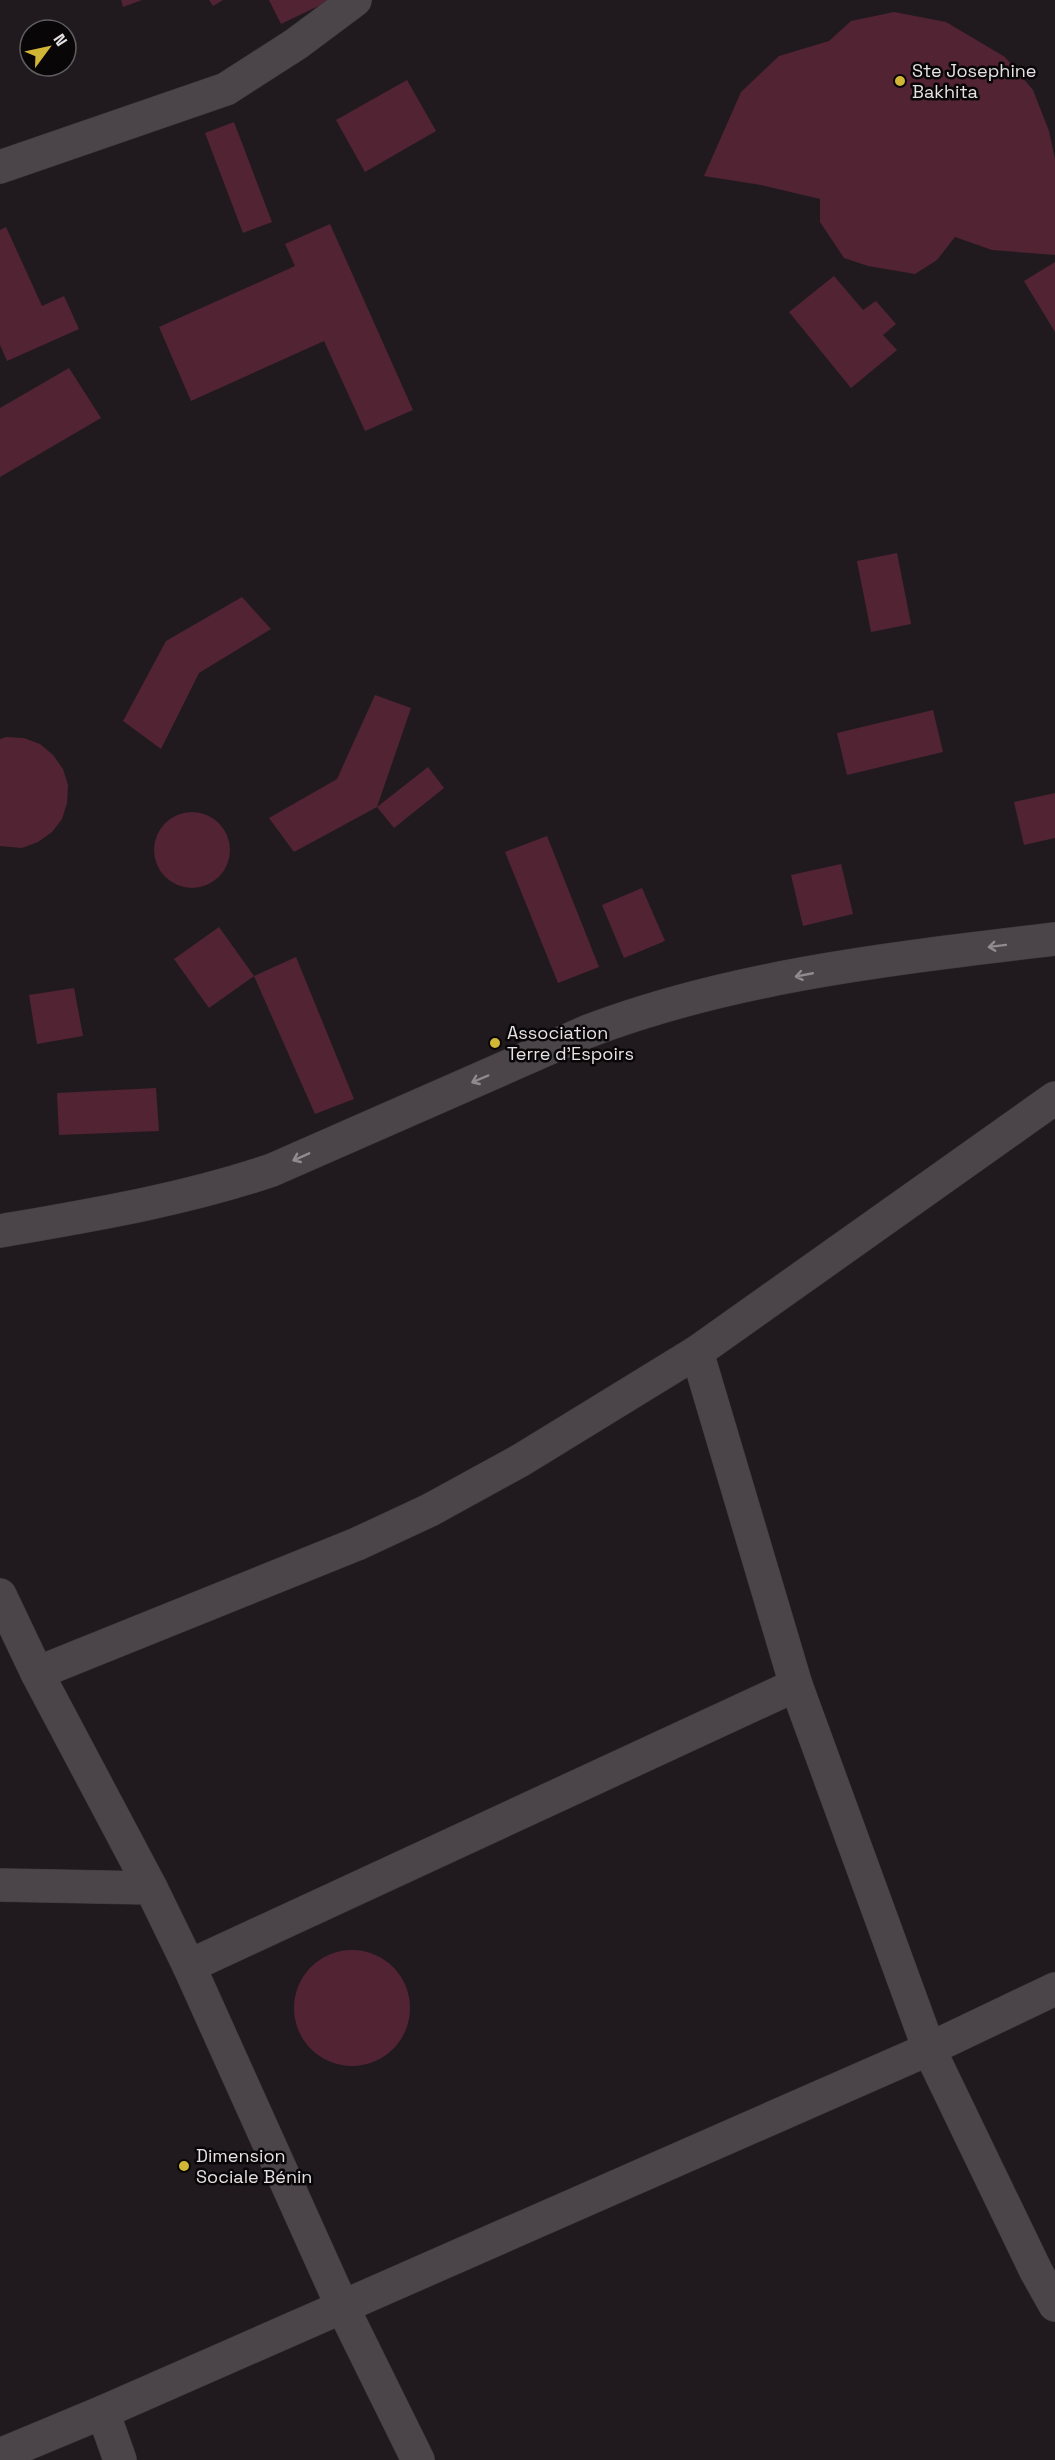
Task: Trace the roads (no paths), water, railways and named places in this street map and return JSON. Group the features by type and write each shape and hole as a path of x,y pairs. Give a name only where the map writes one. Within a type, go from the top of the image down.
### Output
{"street":[{"path":"0,167 226,88 296,45 355,0"},
{"path":"0,1231 164,1202 222,1187 272,1170 576,1036 635,1013 738,988 841,968 1055,939"},
{"path":"37,1673 357,1544 430,1510 520,1460 697,1352 1055,1098"},
{"path":"697,1352 796,1685 929,2049 1036,2271 1055,2305"},
{"path":"0,1595 37,1673 152,1888 342,2306 418,2460"},
{"path":"189,1966 796,1685"},
{"path":"0,1885 152,1888"},
{"path":"0,2455 103,2412 929,2049 1055,1989"},
{"path":"103,2412 120,2460"}],"place":[{"name":"Ste Josephine Bakhita","path":"900,81"},
{"name":"Association Terre d'Espoirs","path":"495,1043"},
{"name":"Dimension Sociale Bénin","path":"184,2166"}]}
